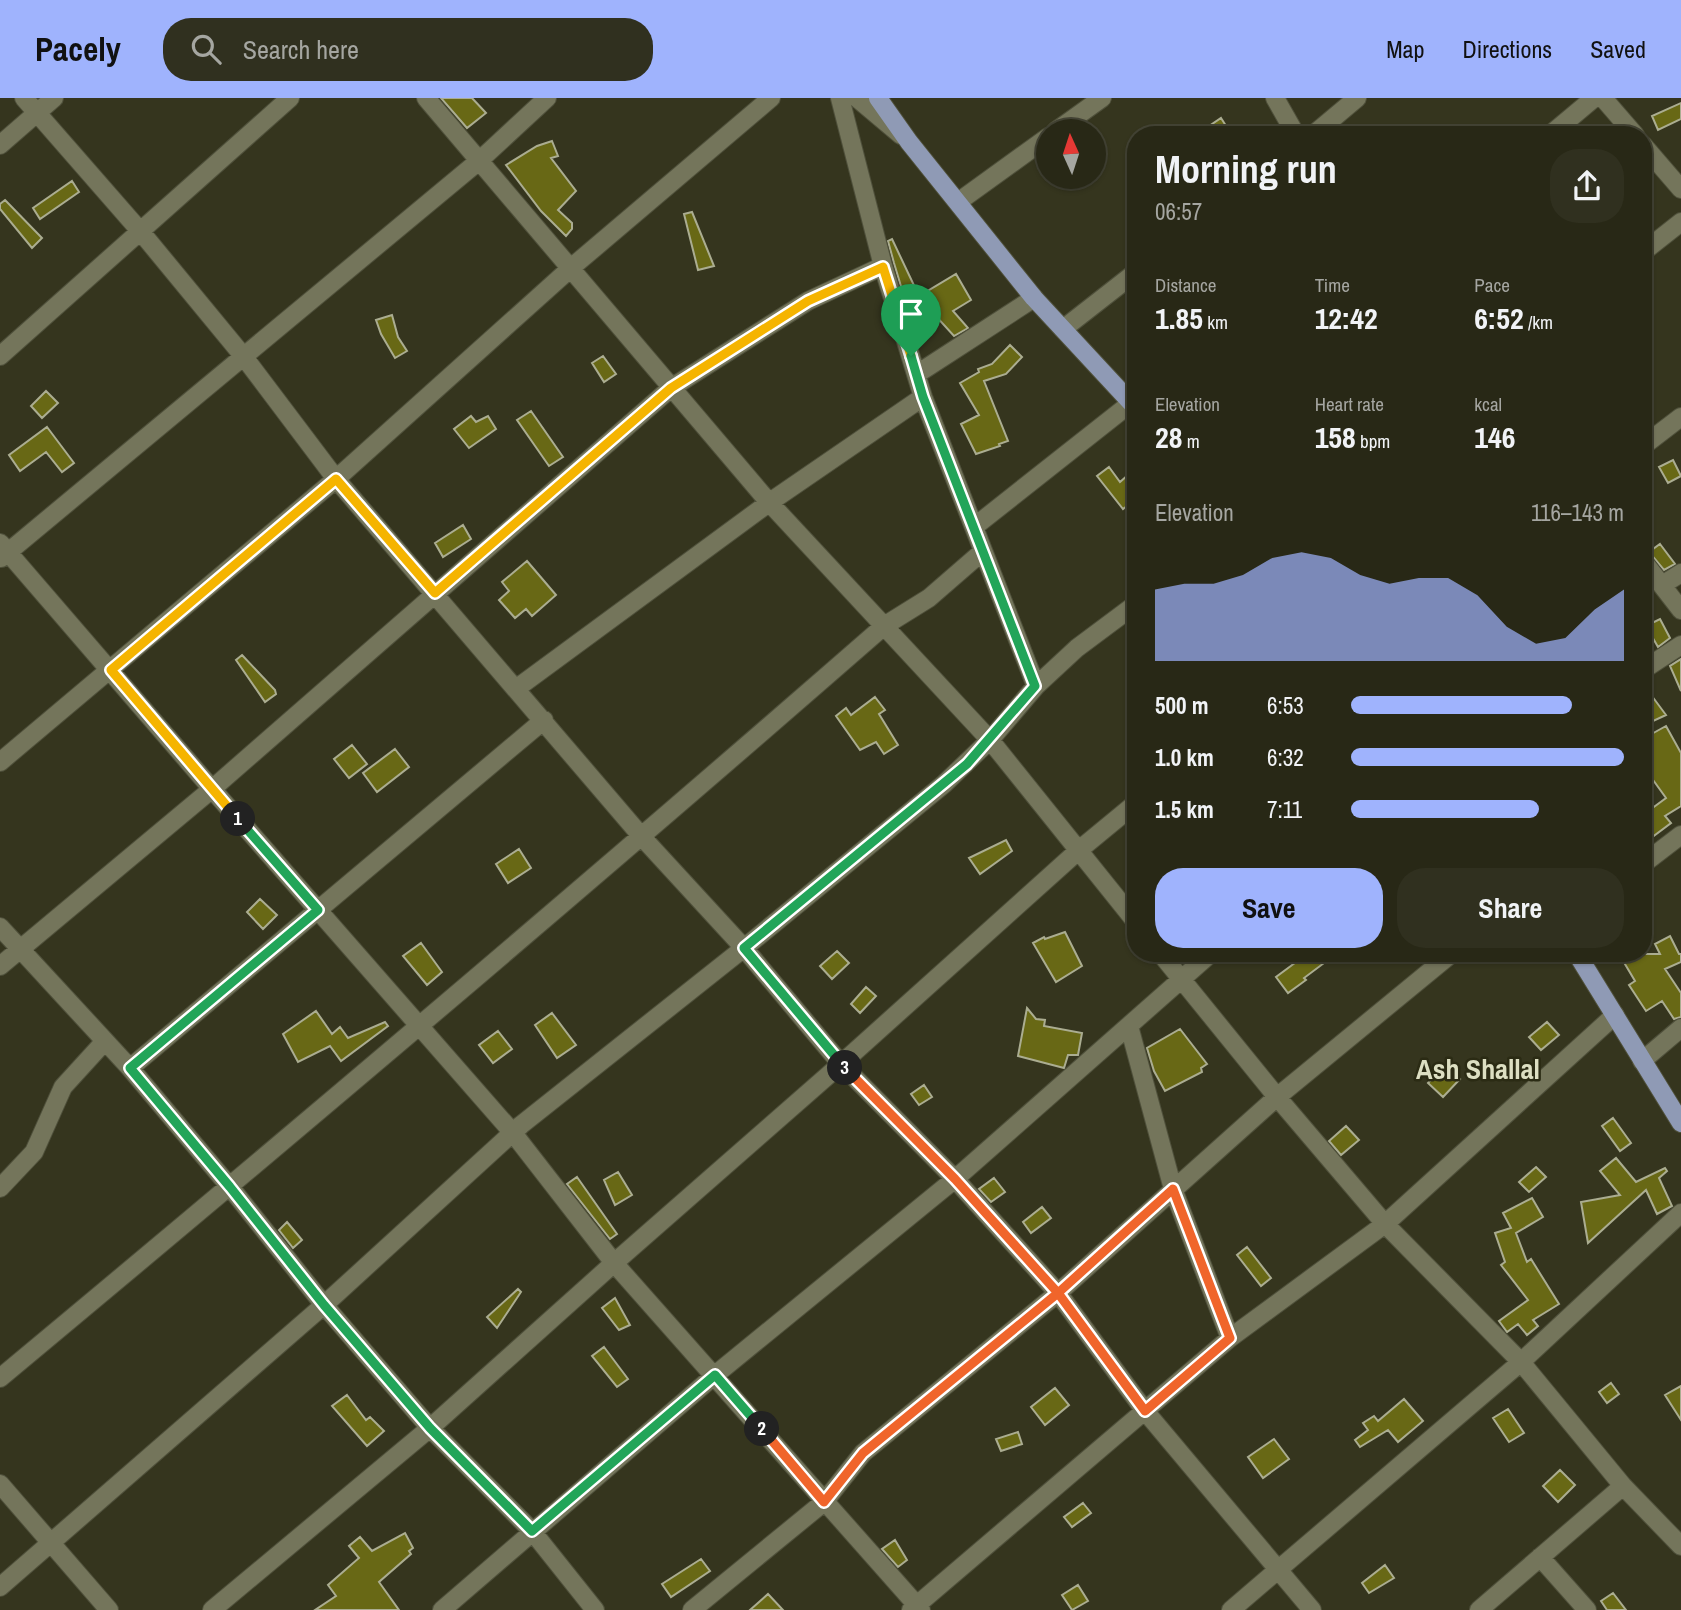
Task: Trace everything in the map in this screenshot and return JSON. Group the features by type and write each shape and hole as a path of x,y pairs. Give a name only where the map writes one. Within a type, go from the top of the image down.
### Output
{"main road":[{"path":"878,98 909,142 1034,298 1127,398"},
{"path":"1582,962 1681,1123"}],"street":[{"path":"24,98 141,232 244,357 336,479 642,837 744,948 841,1064 955,1179 1058,1293 1145,1411 1312,1610"},
{"path":"0,145 54,98"},
{"path":"0,356 290,98"},
{"path":"426,98 770,502 990,740 1127,911"},
{"path":"547,98 480,160 244,357 3,552 111,670 513,1133 614,1263 715,1375 916,1608 1230,1338 1385,1224 1615,1015"},
{"path":"0,762 336,479 572,267 771,98"},
{"path":"840,98 883,267 923,397 1035,686"},
{"path":"857,98 909,142"},
{"path":"1073,119 1102,98"},
{"path":"1275,98 1291,126"},
{"path":"1324,126 1357,98"},
{"path":"1561,126 1594,98"},
{"path":"1603,98 1627,126"},
{"path":"958,202 1036,145"},
{"path":"1652,155 1681,189"},
{"path":"1652,245 1681,222"},
{"path":"0,966 212,789 671,388 808,301 883,267"},
{"path":"1063,329 1127,279"},
{"path":"917,374 1034,298"},
{"path":"517,688 770,502 923,397"},
{"path":"974,527 1127,410"},
{"path":"1652,439 1681,417"},
{"path":"0,1378 230,1187 642,837 884,626 929,598 982,552"},
{"path":"1652,572 1681,610"},
{"path":"1662,585 1681,573"},
{"path":"0,1587 324,1305 513,1133 944,785 990,740 1035,686 1077,648 1127,611"},
{"path":"1652,664 1681,645"},
{"path":"130,1068 544,720"},
{"path":"212,1610 430,1428 1079,850 1127,810"},
{"path":"1652,857 1681,835"},
{"path":"0,927 130,1068 324,1305 430,1428 532,1531 595,1610"},
{"path":"1167,962 1385,1224 1521,1362 1623,1486 1681,1546"},
{"path":"442,1610 715,1375 955,1179 1201,962"},
{"path":"691,1610 824,1502 863,1453 1058,1293 1277,1097 1441,962"},
{"path":"1129,1026 1173,1189 1230,1338"},
{"path":"1642,1061 1681,1028"},
{"path":"0,1188 34,1152 63,1087 105,1041"},
{"path":"1231,1610 1521,1362 1681,1213"},
{"path":"0,1484 109,1610"},
{"path":"1479,1610 1623,1486"},
{"path":"1540,1557 1587,1610"}],"building":[{"path":"441,98 472,98 486,113 467,128"},
{"path":"1681,103 1681,119 1658,130 1652,116"},
{"path":"1221,118 1226,126 1209,126"},
{"path":"552,141 558,156 551,158 576,191 558,210 572,223 572,229 566,236 541,211 506,165 537,146"},
{"path":"72,181 79,192 40,219 33,208"},
{"path":"5,200 42,238 32,248 0,209 0,204"},
{"path":"692,212 714,266 698,270 684,214"},
{"path":"892,239 919,296 956,274 971,300 953,311 968,328 954,336 934,314 916,322 894,263 888,241"},
{"path":"392,315 398,337 407,351 395,358 376,320"},
{"path":"1010,345 1022,357 1006,374 984,381 1008,441 976,454 961,424 979,415 960,383 979,372 978,369 992,364"},
{"path":"603,356 616,374 604,382 592,363"},
{"path":"46,391 58,403 42,418 31,406"},
{"path":"531,411 563,457 549,466 517,420"},
{"path":"471,416 476,422 488,416 496,429 469,448 454,429"},
{"path":"47,427 74,463 62,472 46,452 20,471 9,455"},
{"path":"1673,460 1681,476 1668,483 1659,467"},
{"path":"1109,467 1120,482 1127,476 1127,506 1123,509 1097,476"},
{"path":"463,525 471,539 443,557 435,543"},
{"path":"1660,544 1675,564 1664,570 1652,556 1652,550"},
{"path":"527,561 556,595 532,616 526,609 515,618 499,600 509,591 502,582"},
{"path":"1660,619 1670,638 1658,647 1652,636 1652,623"},
{"path":"242,655 275,690 276,694 265,702 236,660"},
{"path":"1681,659 1681,691 1670,666"},
{"path":"1652,696 1666,715 1652,722"},
{"path":"875,697 885,710 879,714 898,745 884,754 876,742 860,750 836,716 846,708 851,715"},
{"path":"1666,726 1681,753 1681,806 1665,816 1671,823 1652,837 1652,808 1666,798 1652,779 1652,734"},
{"path":"352,745 367,764 349,778 334,759"},
{"path":"395,749 409,767 377,792 363,773"},
{"path":"1006,840 1012,851 980,874 969,858"},
{"path":"519,849 531,868 508,883 496,864"},
{"path":"260,899 277,915 263,929 247,912"},
{"path":"1065,932 1082,966 1056,982 1033,943"},
{"path":"1670,936 1681,954 1681,962 1665,969 1681,993 1681,1017 1674,1019 1662,1001 1646,1011 1629,985 1635,981 1624,962 1652,962 1652,954 1660,954 1655,944"},
{"path":"421,943 442,972 427,985 403,956"},
{"path":"837,951 849,963 832,979 820,966"},
{"path":"1296,962 1325,962 1288,993 1276,977"},
{"path":"866,987 876,996 860,1013 851,1004"},
{"path":"1027,1008 1036,1019 1045,1020 1044,1026 1082,1033 1078,1055 1068,1055 1064,1068 1018,1056"},
{"path":"316,1011 332,1034 340,1027 348,1038 385,1022 388,1026 341,1061 330,1046 298,1062 283,1034"},
{"path":"552,1013 576,1045 557,1058 535,1025"},
{"path":"1547,1022 1559,1035 1541,1050 1529,1037"},
{"path":"1180,1029 1207,1064 1201,1068 1202,1072 1165,1091 1154,1071 1147,1048"},
{"path":"498,1031 512,1049 493,1063 479,1045"},
{"path":"1445,1065 1460,1079 1443,1097 1428,1083"},
{"path":"924,1085 932,1097 919,1105 911,1094"},
{"path":"1613,1118 1631,1143 1620,1151 1602,1126"},
{"path":"1346,1126 1359,1140 1341,1155 1329,1141"},
{"path":"1616,1158 1636,1182 1665,1168 1667,1171 1659,1178 1672,1206 1657,1214 1646,1190 1588,1243 1581,1202 1620,1195 1600,1171"},
{"path":"1536,1167 1546,1177 1529,1192 1519,1182"},
{"path":"618,1172 632,1195 615,1205 604,1180"},
{"path":"577,1177 617,1234 610,1239 567,1184"},
{"path":"994,1178 1005,1192 991,1202 979,1189"},
{"path":"1532,1198 1543,1217 1516,1233 1527,1262 1531,1259 1559,1304 1533,1320 1538,1326 1527,1335 1518,1324 1507,1332 1499,1321 1528,1300 1501,1265 1505,1262 1495,1233 1511,1228 1503,1213"},
{"path":"1042,1207 1051,1218 1031,1233 1023,1222"},
{"path":"287,1222 302,1240 293,1248 279,1230"},
{"path":"1247,1247 1271,1278 1261,1286 1237,1255"},
{"path":"518,1289 521,1292 497,1328 487,1317"},
{"path":"615,1298 630,1325 619,1330 602,1308"},
{"path":"604,1347 628,1379 617,1387 592,1356"},
{"path":"1611,1383 1619,1394 1607,1403 1599,1392"},
{"path":"1681,1386 1681,1420 1665,1395"},
{"path":"1055,1388 1069,1405 1045,1425 1031,1407"},
{"path":"347,1395 366,1420 370,1417 384,1431 367,1446 332,1406"},
{"path":"1404,1399 1423,1421 1398,1442 1388,1430 1360,1447 1355,1440 1368,1430 1363,1423 1374,1416 1378,1421"},
{"path":"1508,1409 1524,1433 1509,1442 1493,1418"},
{"path":"1018,1432 1022,1444 1001,1451 996,1439"},
{"path":"1274,1439 1289,1459 1263,1478 1248,1457"},
{"path":"1560,1470 1575,1485 1558,1502 1543,1486"},
{"path":"1083,1503 1091,1513 1072,1527 1064,1517"},
{"path":"405,1533 413,1548 409,1551 411,1554 379,1582 399,1610 315,1610 336,1596 328,1585 359,1558 349,1546 360,1537 372,1551"},
{"path":"895,1540 907,1560 898,1567 882,1549"},
{"path":"701,1559 710,1571 671,1597 662,1584"},
{"path":"1385,1565 1394,1578 1369,1593 1362,1583"},
{"path":"1078,1585 1088,1601 1072,1610 1062,1595"},
{"path":"1613,1593 1626,1610 1607,1610 1601,1601"},
{"path":"768,1594 783,1610 750,1610"}],"district":[{"name":"Ash Shallal","path":"1478,1069"}],"route":[{"path":"911,356 883,267 838,286 775,321 671,388 435,593 336,479 111,670 318,910 130,1068 324,1305 430,1428 532,1531 715,1375 824,1502 863,1453 1058,1293 1145,1411 1230,1338 1173,1189 1058,1293 955,1179 841,1064 744,948 944,785 990,740 1035,686 923,397 911,356"}]}
